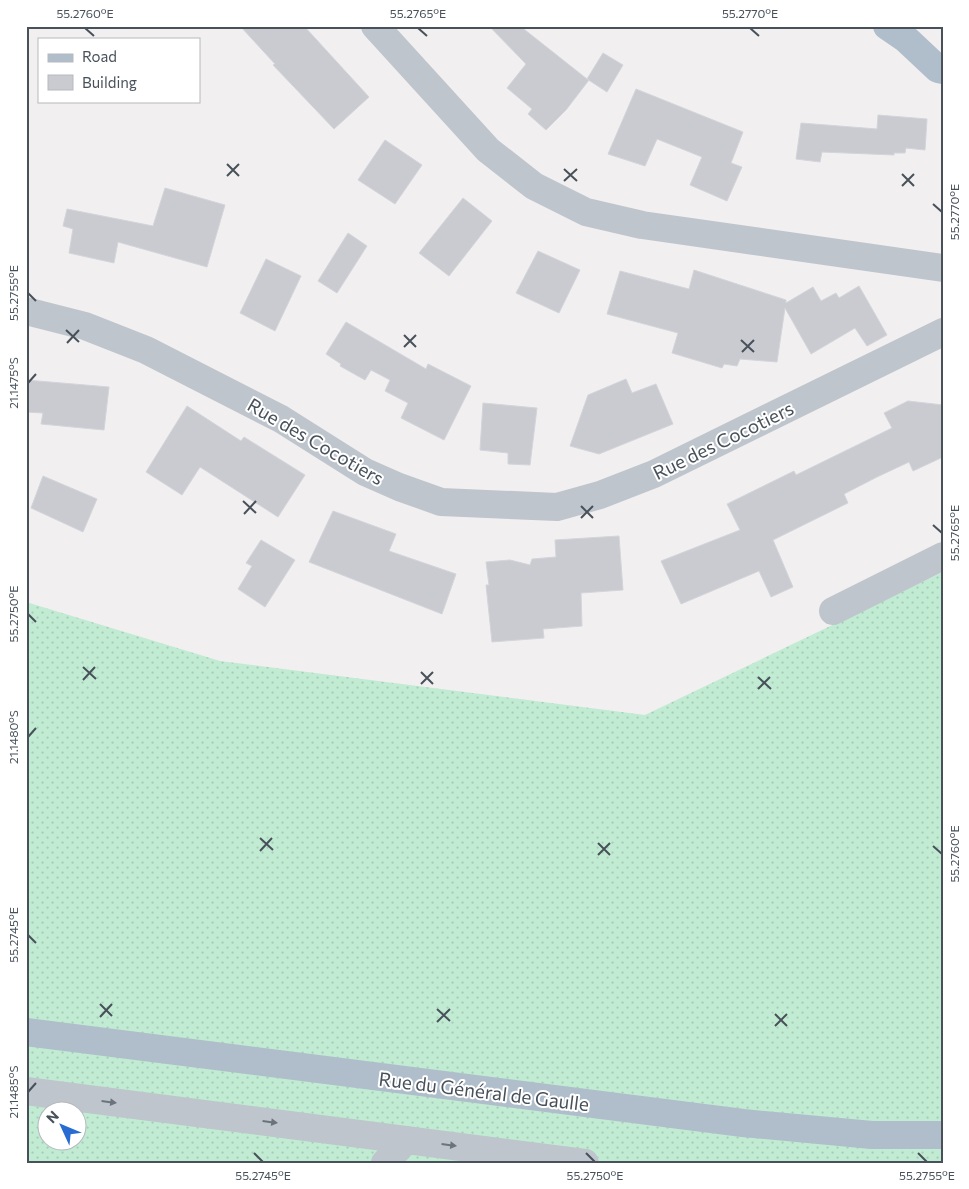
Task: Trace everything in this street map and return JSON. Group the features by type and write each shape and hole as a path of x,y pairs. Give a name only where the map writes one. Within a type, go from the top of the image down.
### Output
{"main road":[{"path":"887,26 906,39 938,68 943,70"},
{"name":"Rue du Général de Gaulle","path":"26,1032 743,1123 872,1135 943,1135"}],"street":[{"path":"376,26 488,150 534,186 586,212 642,225 943,268"},
{"name":"Rue des Cocotiers","path":"26,311 85,326 154,354 281,420 365,472 400,487 441,502 557,507 600,496 654,474 943,332"},
{"path":"834,611 943,556"},
{"path":"26,1091 585,1163"},
{"path":"385,1163 406,1140"}],"green space":[{"path":"943,572 943,1163 26,1163 26,602 220,661 645,715"}],"building":[{"path":"240,26 304,26 369,97 334,129 273,65 275,64"},
{"path":"489,26 520,26 587,79 603,53 623,65 607,92 589,80 566,110 546,130 528,114 532,109 507,88 526,64"},
{"path":"636,89 743,132 731,163 742,167 727,201 690,185 702,157 657,139 645,166 608,154"},
{"path":"878,115 927,119 925,150 906,148 905,153 894,153 894,155 822,152 820,162 796,159 801,123 877,129"},
{"path":"385,140 422,165 395,204 358,180"},
{"path":"165,188 225,205 207,267 118,242 114,263 69,253 73,229 63,226 67,209 153,226"},
{"path":"463,198 492,221 449,276 419,253"},
{"path":"348,233 367,246 337,293 318,281"},
{"path":"538,251 580,270 559,313 516,293"},
{"path":"266,259 301,276 275,331 240,313"},
{"path":"694,270 786,300 786,303 813,287 821,301 836,293 839,298 859,286 887,335 867,346 855,328 811,354 785,308 777,362 740,359 737,366 724,364 722,368 672,353 678,333 607,314 620,271 689,289"},
{"path":"346,322 426,369 428,364 471,386 444,440 401,418 408,403 385,391 390,380 371,370 365,380 340,366 341,364 326,354"},
{"path":"626,379 632,393 656,384 673,424 599,454 570,446 588,395"},
{"path":"26,380 109,387 104,430 41,424 43,413 26,412"},
{"path":"908,401 943,405 943,457 913,471 909,462 877,477 844,494 848,503 773,540 793,587 771,597 759,571 681,604 661,561 740,530 727,504 794,471 796,475 892,428 884,413"},
{"path":"483,403 537,408 530,465 508,464 508,453 480,450"},
{"path":"187,406 241,441 244,437 305,475 278,517 200,467 182,495 146,472"},
{"path":"43,476 97,499 83,532 31,508"},
{"path":"333,511 396,534 389,551 456,574 442,614 309,562"},
{"path":"619,536 623,590 581,593 582,626 543,629 544,638 492,642 486,585 489,585 486,562 510,560 530,565 532,559 556,557 555,540"},
{"path":"261,540 295,560 265,607 238,589 252,566 246,563"}]}
